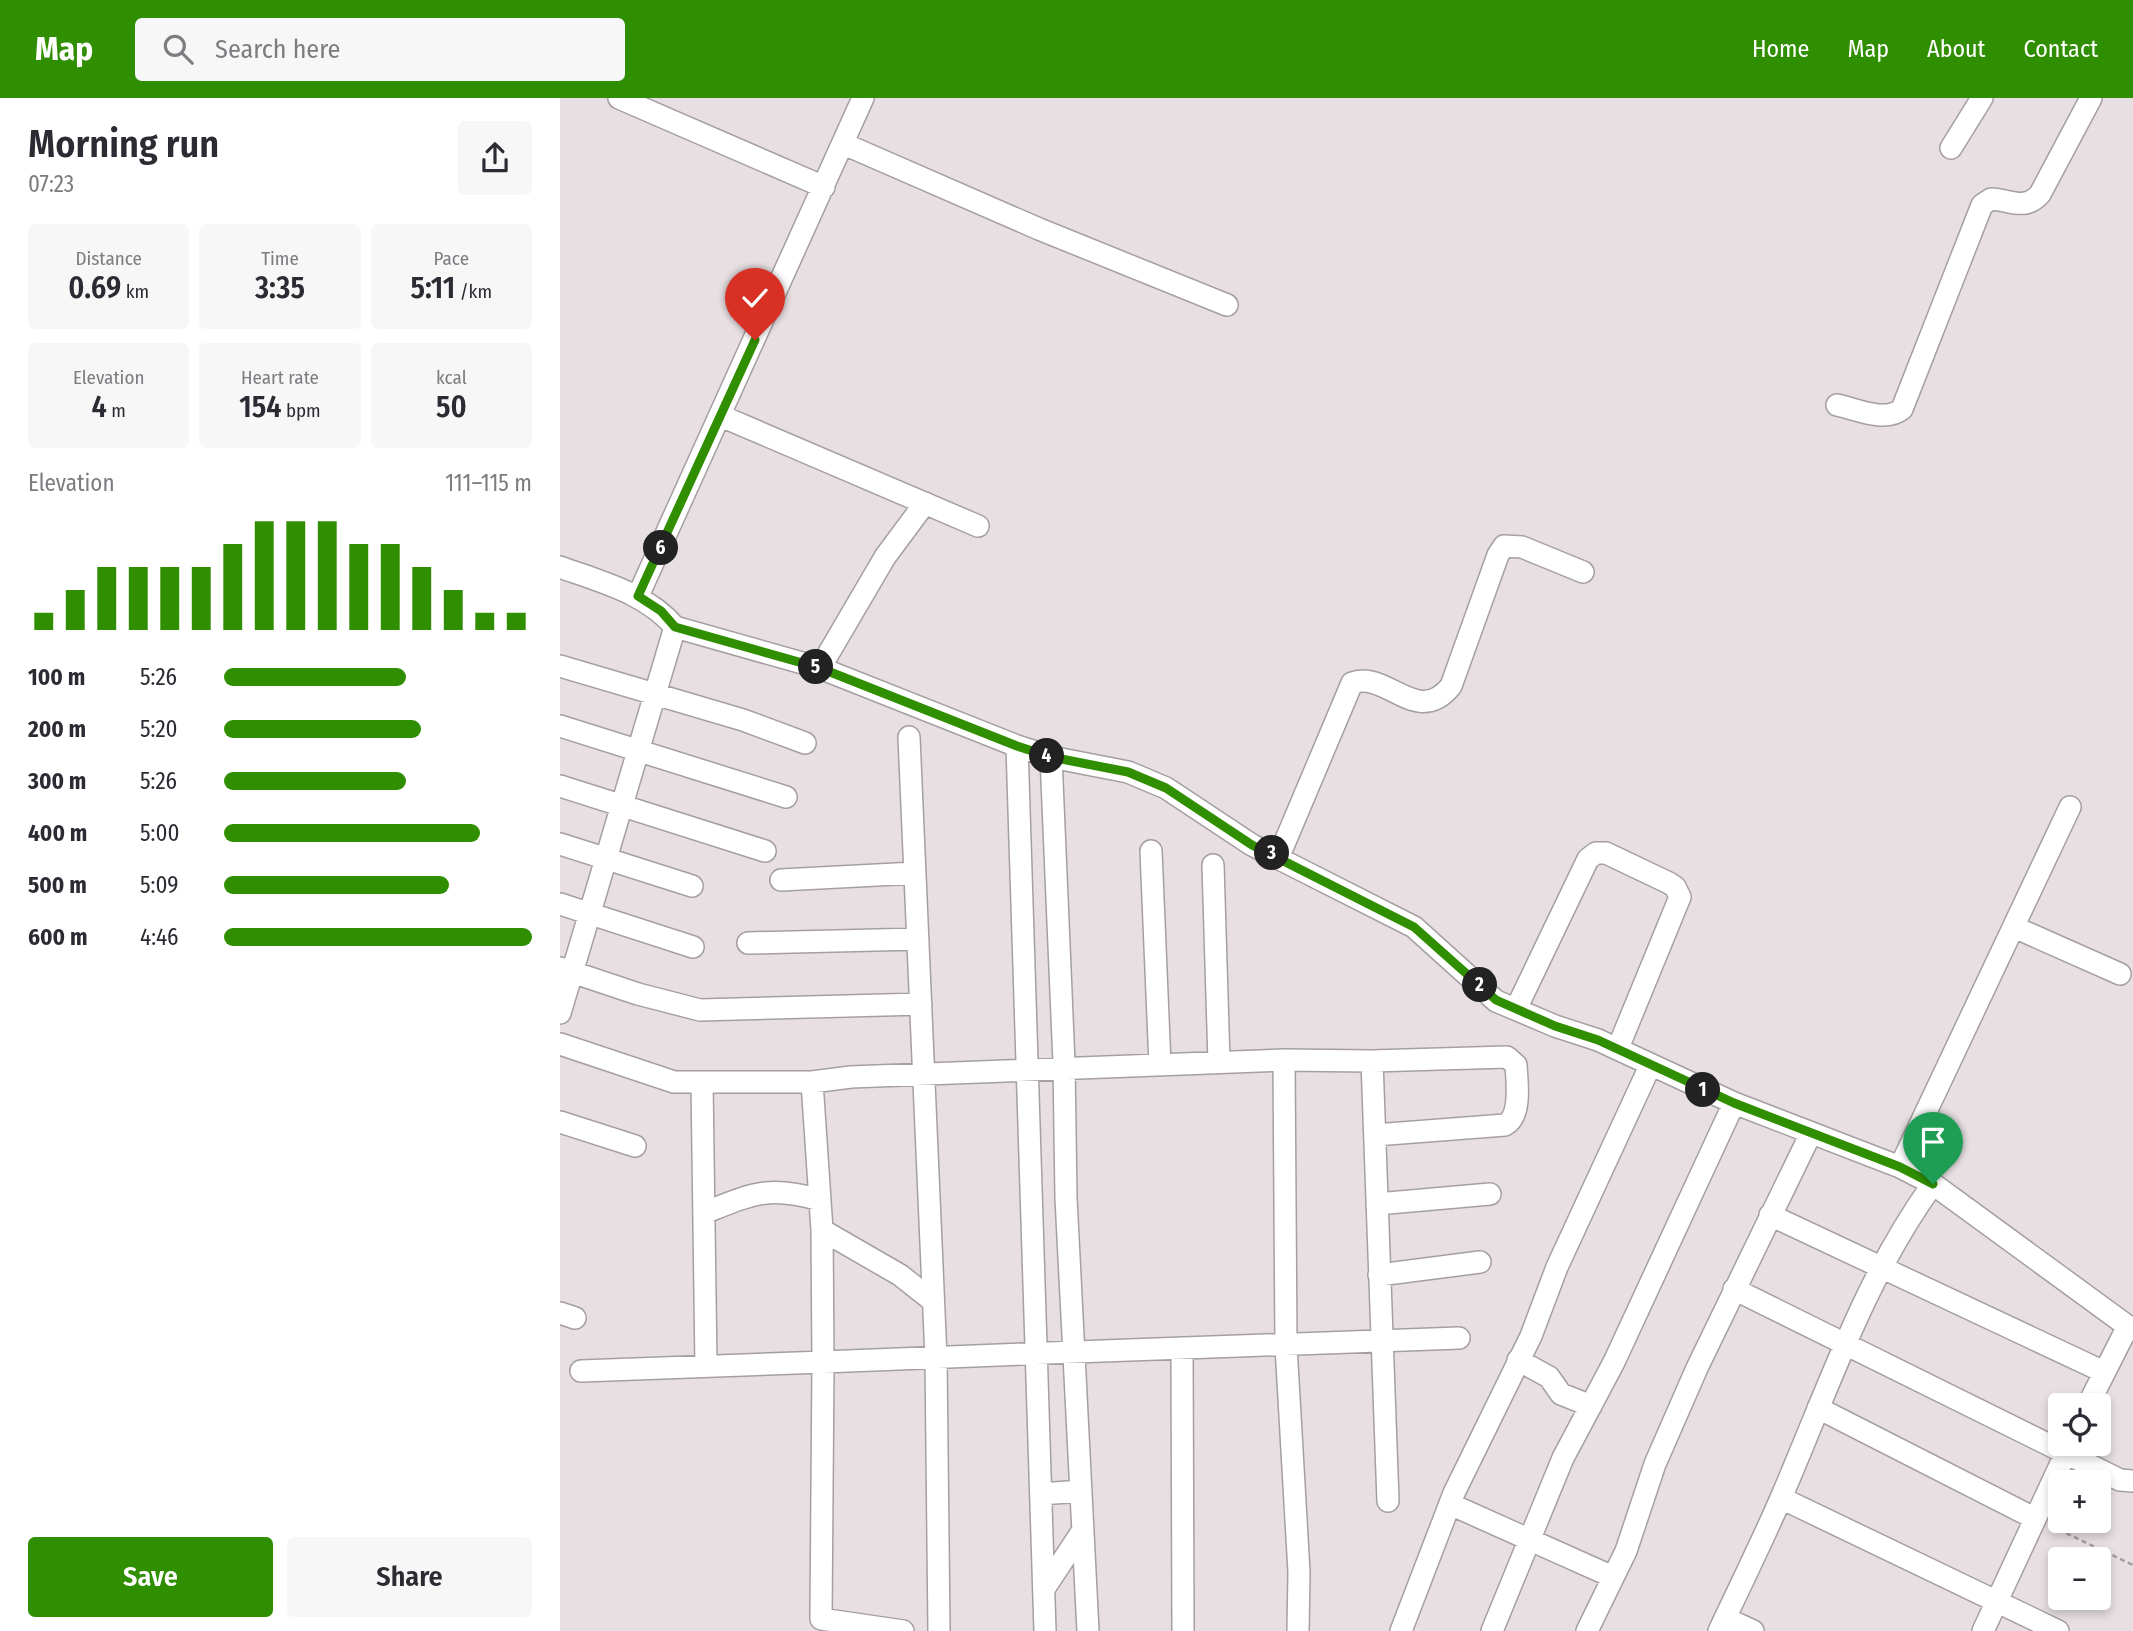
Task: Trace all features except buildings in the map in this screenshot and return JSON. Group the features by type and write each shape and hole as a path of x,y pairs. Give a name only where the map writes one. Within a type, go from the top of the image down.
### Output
{"street":[{"path":"619,98 824,187"},
{"path":"638,596 863,98"},
{"path":"1951,148 1982,98"},
{"path":"1837,405 1882,415 1896,414 1902,410 1982,205 1991,199 2017,204 2034,201 2040,194 2085,100"},
{"path":"844,144 1039,229 1227,305"},
{"path":"721,416 978,526"},
{"path":"820,668 885,557 925,503"},
{"path":"1279,856 1352,683 1370,682 1413,701 1430,702 1443,697 1451,686 1498,555 1504,546 1522,547 1583,572"},
{"path":"560,567 638,596 661,611 675,627 820,668 1017,746 1051,757 1128,772 1166,788 1252,845 1279,856 1414,927 1496,1000 1618,1048 1650,1066 1734,1103 1900,1167 1933,1184 2130,1328 2094,1393"},
{"path":"560,1013 566,970 590,913 607,860 653,692 675,627"},
{"path":"560,666 653,692 805,743"},
{"path":"560,726 786,797"},
{"path":"909,737 936,1358 939,1631"},
{"path":"1017,746 1045,1631"},
{"path":"1051,757 1064,1069 1066,1198 1088,1631"},
{"path":"560,786 765,852"},
{"path":"1900,1167 2070,807"},
{"path":"560,844 692,886"},
{"path":"1151,851 1160,1065"},
{"path":"1516,1009 1588,859 1596,853 1606,853 1675,887 1680,897 1618,1048"},
{"path":"1213,865 1219,1062"},
{"path":"781,880 915,873"},
{"path":"560,904 693,947"},
{"path":"2014,927 2120,974"},
{"path":"748,943 918,939"},
{"path":"566,970 638,995 700,1010 921,1004"},
{"path":"560,1044 674,1082 812,1082 924,1074 1284,1060 1507,1058 1516,1065 1516,1110 1510,1122 1505,1125 1375,1135"},
{"path":"1284,1060 1286,1346 1299,1572 1298,1631"},
{"path":"1372,1061 1380,1340 1388,1502"},
{"path":"1401,1631 1450,1504 1531,1336 1557,1267 1650,1066"},
{"path":"702,1082 706,1366"},
{"path":"812,1082 821,1230 821,1625 903,1631"},
{"path":"1492,1631 1563,1458 1591,1406 1734,1103"},
{"path":"560,1122 635,1146"},
{"path":"1593,1629 1626,1551 1655,1464 1734,1289 1811,1133"},
{"path":"1753,1631 1722,1625 1781,1498 1881,1268 1903,1225 1933,1184"},
{"path":"704,1213 769,1191 794,1193 820,1200"},
{"path":"1377,1204 1490,1194"},
{"path":"1031,1200 1066,1198"},
{"path":"1770,1215 2104,1372"},
{"path":"821,1230 900,1275 933,1301"},
{"path":"1378,1275 1480,1262"},
{"path":"1734,1289 2048,1438"},
{"path":"582,1370 1459,1338"},
{"path":"1182,1348 1183,1631"},
{"path":"1518,1360 1549,1377 1561,1394 1591,1406"},
{"path":"1818,1408 2034,1518"},
{"path":"1983,1631 2064,1456"},
{"path":"2081,1456 2120,1480 2133,1481"},
{"path":"1041,1494 1081,1491"},
{"path":"1781,1498 2058,1631"},
{"path":"1450,1504 1613,1577"},
{"path":"1044,1589 1083,1530"}],"path":[{"path":"2034,1518 2133,1565"}],"route":[{"path":"755,340 638,596 661,611 675,627 820,668 1017,746 1051,757 1128,772 1166,788 1252,845 1279,856 1358,900 1394,915 1414,927 1496,1000 1555,1026 1618,1048 1650,1066 1734,1103 1900,1167 1933,1184"}]}
